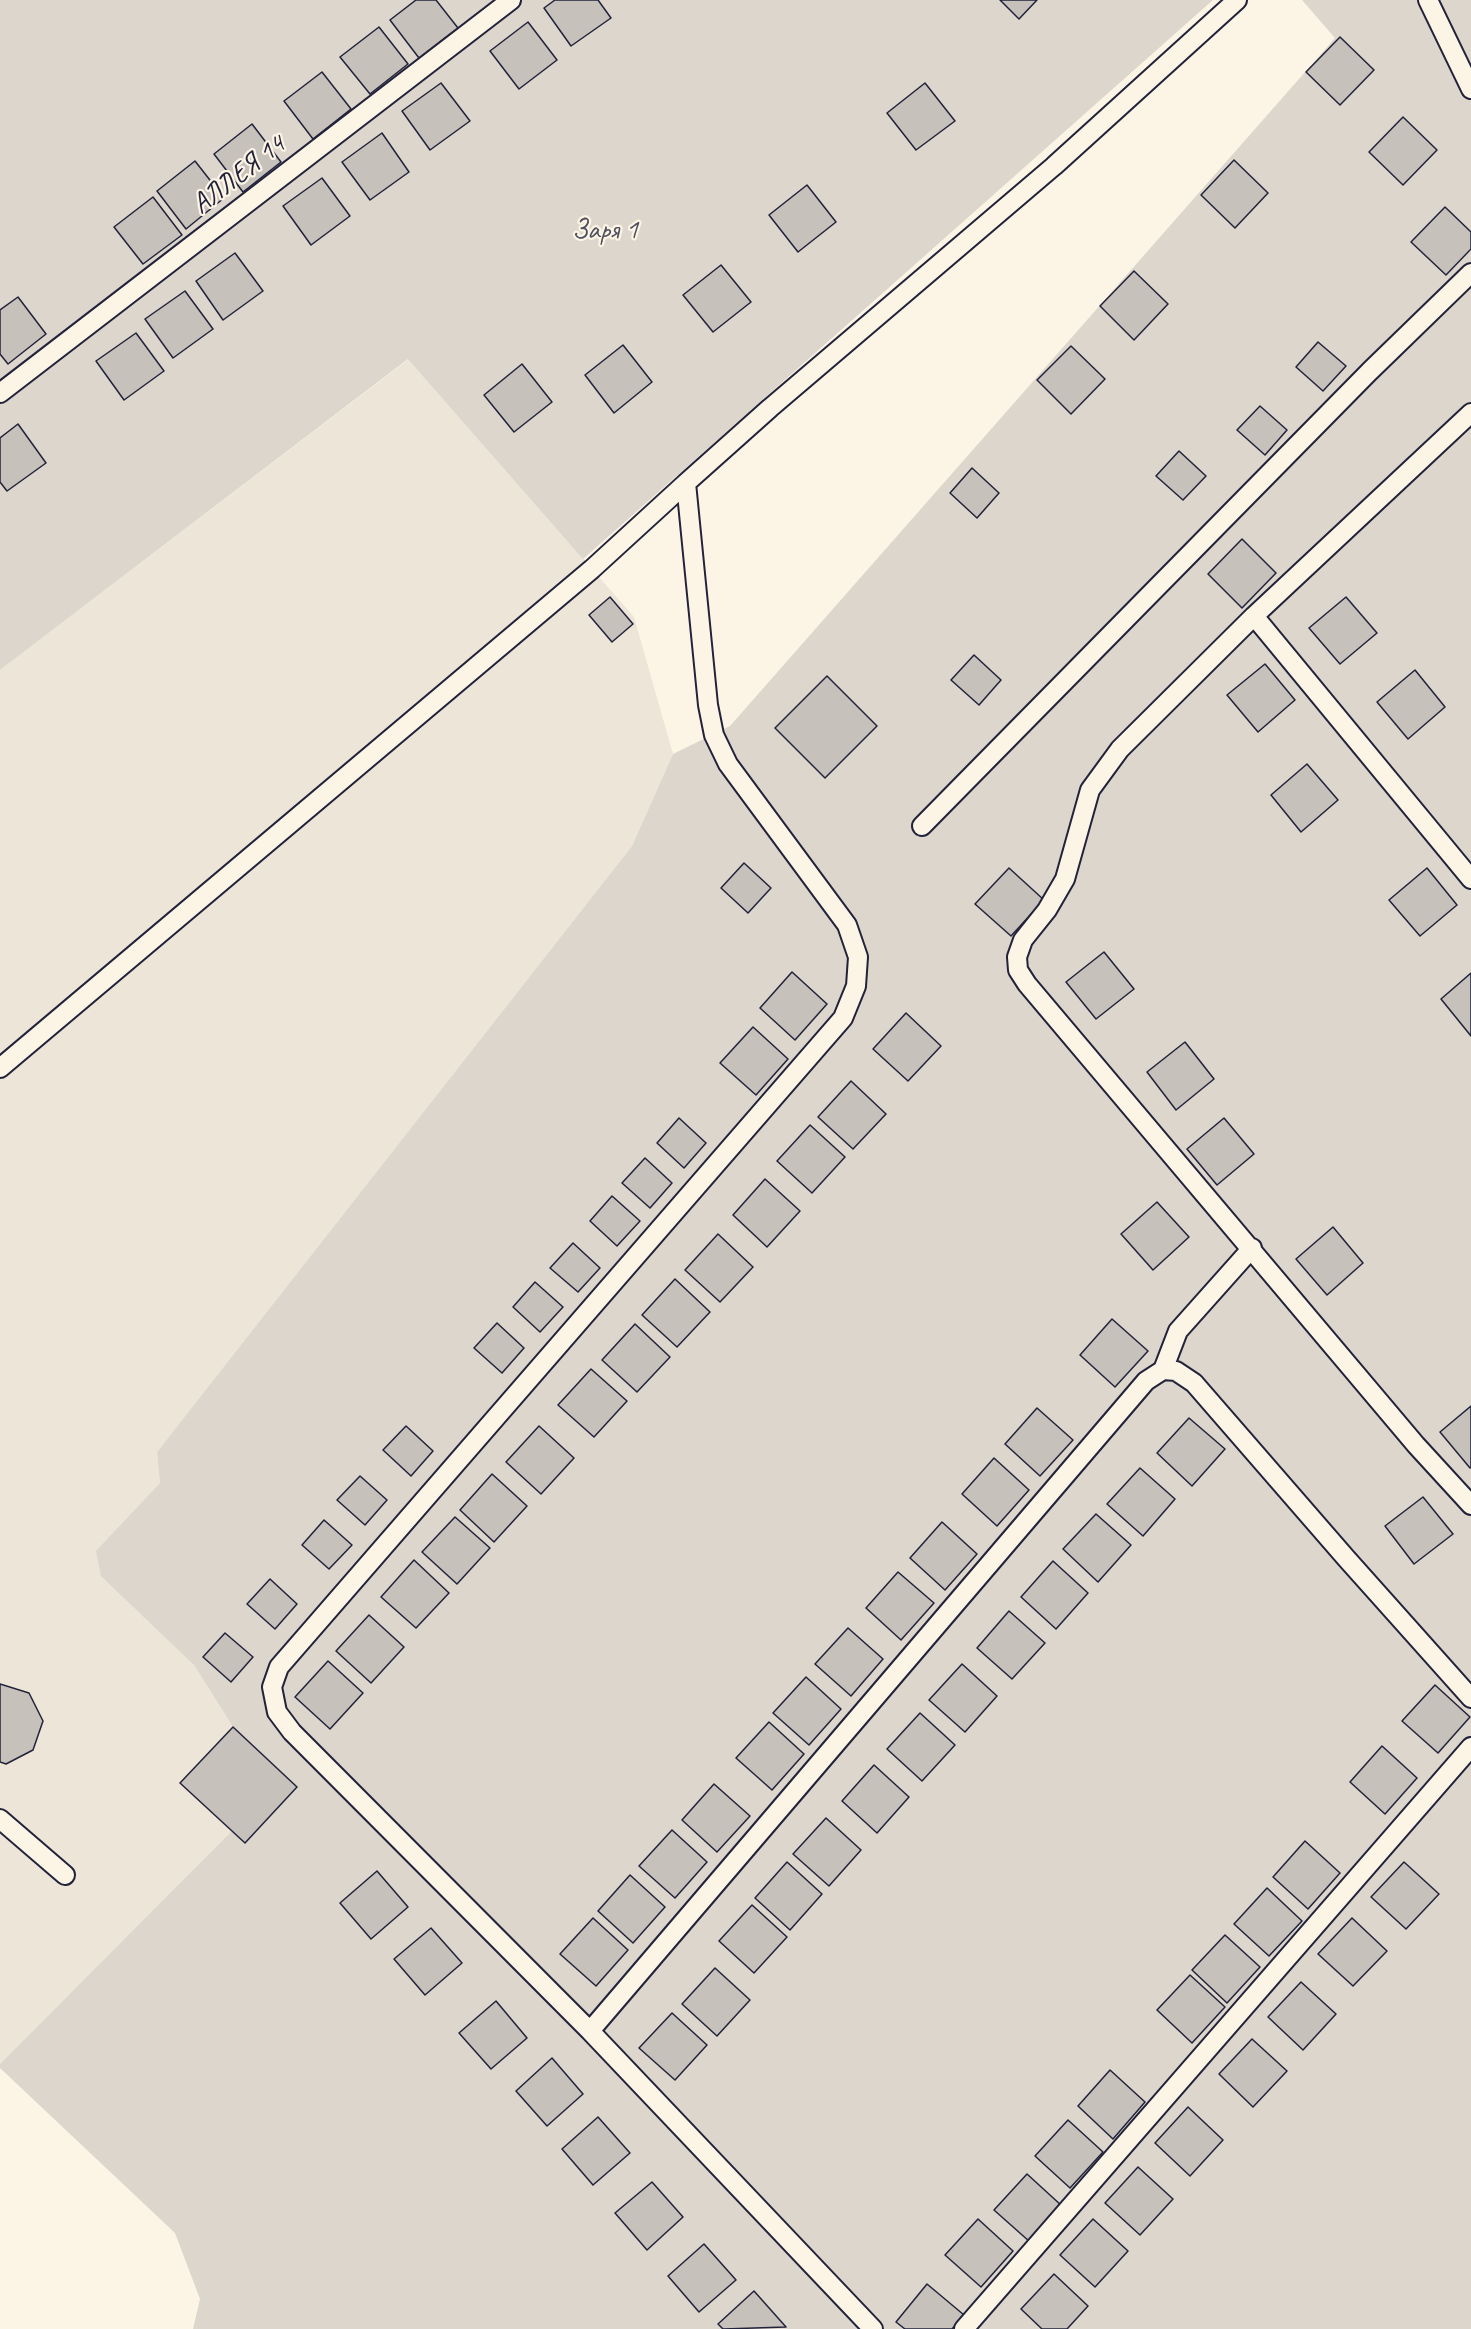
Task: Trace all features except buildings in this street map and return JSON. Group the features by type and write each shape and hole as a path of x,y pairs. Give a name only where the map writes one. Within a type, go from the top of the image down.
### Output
{"lane":[{"name":"АЛЛЕЯ 14","path":"0,393 511,0"},
{"path":"0,1068 592,569 770,408 1054,166 1237,0"},
{"path":"1428,0 1471,89"},
{"path":"922,826 1370,371 1471,273"},
{"path":"1471,413 1254,616 1120,750 1090,790 1065,879 1047,910 1023,940 1017,957 1018,970 1027,984 1416,1445 1471,1505"},
{"path":"686,483 708,705 714,735 728,764 847,925 858,957 856,986 843,1018 279,1667 272,1687 277,1712 292,1732 590,2031 873,2329"},
{"path":"1254,616 1471,879"},
{"path":"590,2031 1138,1390 1146,1381 1163,1370 1178,1331 1252,1248"},
{"path":"1163,1370 1176,1371 1194,1383 1471,1698"},
{"path":"964,2329 1471,1747"},
{"path":"0,1820 66,1875"}],"shaded area":[{"path":"409,359 634,617 673,754 632,846 157,1452 160,1483 97,1551 194,1665 233,1727 297,1787 245,1843 232,1832 0,2064 0,670"}],"green space":[{"name":"Заря 1","path":"0,0 1213,0 583,559 408,359 0,670"},
{"path":"1302,0 1471,0 1471,2329 193,2329 200,2299 175,2233 0,2068 0,2064 232,1831 245,1843 297,1787 233,1727 194,1665 101,1576 96,1551 160,1483 157,1452 632,846 673,754 730,726 1335,38"}]}
